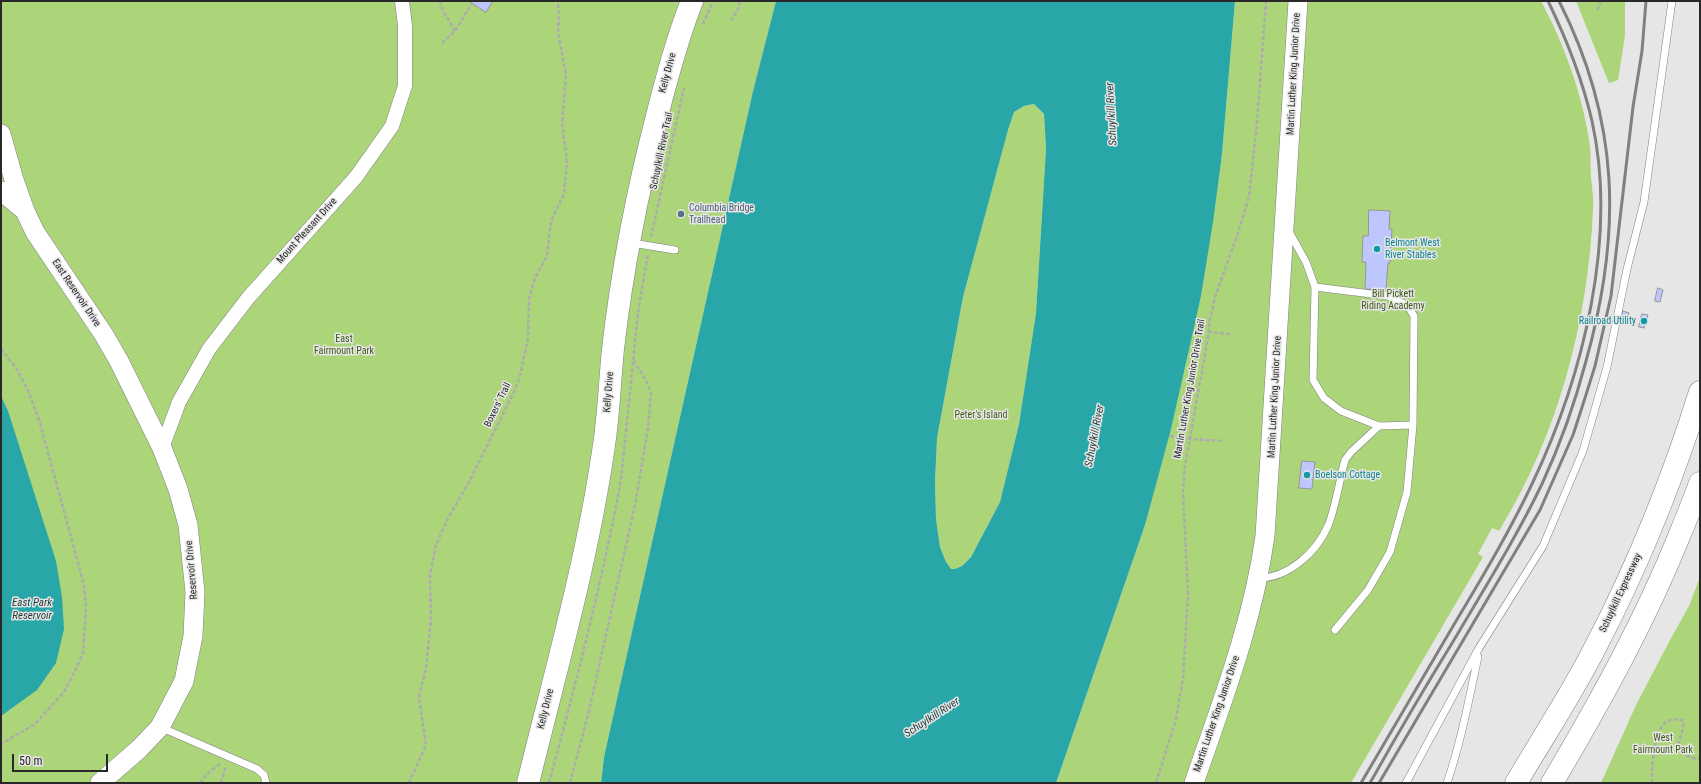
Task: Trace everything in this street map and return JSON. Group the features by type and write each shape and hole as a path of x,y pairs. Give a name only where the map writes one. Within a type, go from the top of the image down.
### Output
{"main road":[{"name":"Kelly Drive","path":"528,783 587,544 606,436 613,349 628,243 645,162 667,74 692,1"},
{"name":"Martin Luther King Junior Drive","path":"1194,783 1240,649 1258,578 1266,536 1298,1"},
{"name":"East Reservoir Drive","path":"1,134 14,180 25,211 35,232 115,354 162,448"},
{"path":"1,191 25,211"},
{"name":"Schuylkill Expressway","path":"1516,783 1597,645 1623,591 1670,480 1700,392"},
{"name":"Reservoir Drive","path":"100,783 139,749 160,727 184,681 194,636 196,592 188,524 178,489 162,448"},
{"path":"1552,783 1636,633 1668,562 1700,483"}],"street":[{"name":"Mount Pleasant Drive","path":"162,448 179,402 209,349 248,298 356,177 392,126 405,86 405,26 402,1"}],"lane":[{"path":"1406,783 1479,648 1543,546 1584,451 1607,367 1644,202 1672,1"},
{"path":"1285,225 1306,262 1315,287 1313,380 1324,398 1342,412 1379,426 1413,425"},
{"path":"628,243 675,250"},
{"path":"1315,287 1388,296 1408,306 1414,316 1413,425 1407,492 1390,552 1368,590 1335,630"},
{"path":"1258,578 1271,577 1284,572 1306,556 1314,547 1328,527 1345,460 1351,452 1379,426"},
{"path":"1447,783 1453,766 1466,714 1479,648"},
{"path":"160,727 257,769 264,775 266,783"}],"path":[{"path":"440,1 445,16 455,31"},
{"name":"Boxers' Trail","path":"409,783 426,745 419,697 426,668 431,620 430,574 436,545 448,518 468,484 514,392 520,376 528,338 529,299 535,278 547,256 551,221 564,194 567,161 562,123 566,75 558,32 558,1"},
{"path":"700,31 713,1"},
{"path":"731,21 739,7 740,1"},
{"name":"Martin Luther King Junior Drive Trail","path":"1156,783 1176,719 1183,679 1188,594 1183,491 1190,439 1210,318 1216,294 1236,239 1249,197 1266,1"},
{"path":"1596,10 1601,1"},
{"path":"442,43 455,31 472,3"},
{"name":"Schuylkill River Trail","path":"651,236 685,82"},
{"path":"1208,332 1230,334"},
{"path":"1,349 16,368 28,390 40,423 84,585 86,607 83,653 64,692 35,724 1,744"},
{"path":"570,783 589,711 635,505 648,428 651,393 646,380 633,360"},
{"path":"1170,436 1224,441"},
{"path":"1652,783 1655,740 1665,723 1668,721 1682,720 1684,725 1678,745 1679,749 1691,758 1700,759"},
{"path":"200,783 227,757"},
{"path":"221,783 227,757"}],"green space":[{"name":"East Fairmount Park","path":"1,1 776,1 753,91 604,757 601,783 1,783"},
{"name":"Bill Pickett Riding Academy","path":"1235,1 1541,1 1558,36 1572,72 1583,109 1590,146 1593,210 1590,252 1577,335 1553,417 1538,456 1520,494 1499,531 1492,528 1478,554 1483,557 1351,783 1056,783 1145,525 1201,296 1222,154"},
{"path":"1576,1 1625,1 1625,36 1618,80 1609,83"},
{"name":"Peter's Island","path":"1034,104 1044,114 1046,149 1036,313 1019,424 1000,502 971,557 962,566 955,569 950,569 940,547 936,519 935,482 937,438 963,297 1008,130 1014,112 1024,106"},
{"name":"West Fairmount Park","path":"1700,577 1700,783 1601,783 1636,705 1689,606"}],"water":[{"name":"Schuylkill River","path":"776,1 1235,1 1222,154 1213,222 1201,296 1171,429 1145,525 1056,783 601,783 604,757 753,91","holes":["1034,104 1044,114 1046,149 1036,313 1019,424 1000,502 971,557 962,566 951,569 946,562 940,547 936,519 935,482 937,438 963,297 1014,112 1024,106"]},
{"name":"East Park Reservoir","path":"1,396 8,411 56,561 62,597 64,629 56,663 37,690 1,716"}],"building":[{"path":"469,1 493,1 486,12"},
{"name":"Belmont West River Stables","path":"1369,210 1390,211 1389,229 1392,229 1390,263 1388,263 1386,290 1365,289 1366,262 1362,262 1363,236 1368,236"},
{"name":"Railroad Utility","path":"1658,288 1663,290 1660,302 1655,301"},
{"name":"Railroad Utility","path":"1623,311 1629,313 1627,321 1621,320"},
{"name":"Railroad Utility","path":"1642,314 1648,315 1644,328 1639,327"},
{"name":"Boelson Cottage","path":"1302,461 1315,462 1312,489 1299,488"}],"railway":[{"path":"1361,783 1482,578 1523,503 1567,399 1580,353 1591,306 1598,259 1601,212 1599,166 1592,121 1584,90 1568,45 1548,1"},
{"path":"1370,783 1411,711 1500,563 1542,484 1572,408 1582,377 1598,314 1606,268 1609,222 1609,178 1604,134 1594,90 1579,46 1559,1"},
{"path":"1379,783 1540,510 1573,435 1595,366 1611,296 1633,107 1642,51 1646,1"}],"place":[{"name":"Columbia Bridge Trailhead","path":"681,214"},
{"name":"Belmont West River Stables","path":"1377,249"},
{"name":"Railroad Utility","path":"1644,321"},
{"name":"Boelson Cottage","path":"1307,475"}]}
